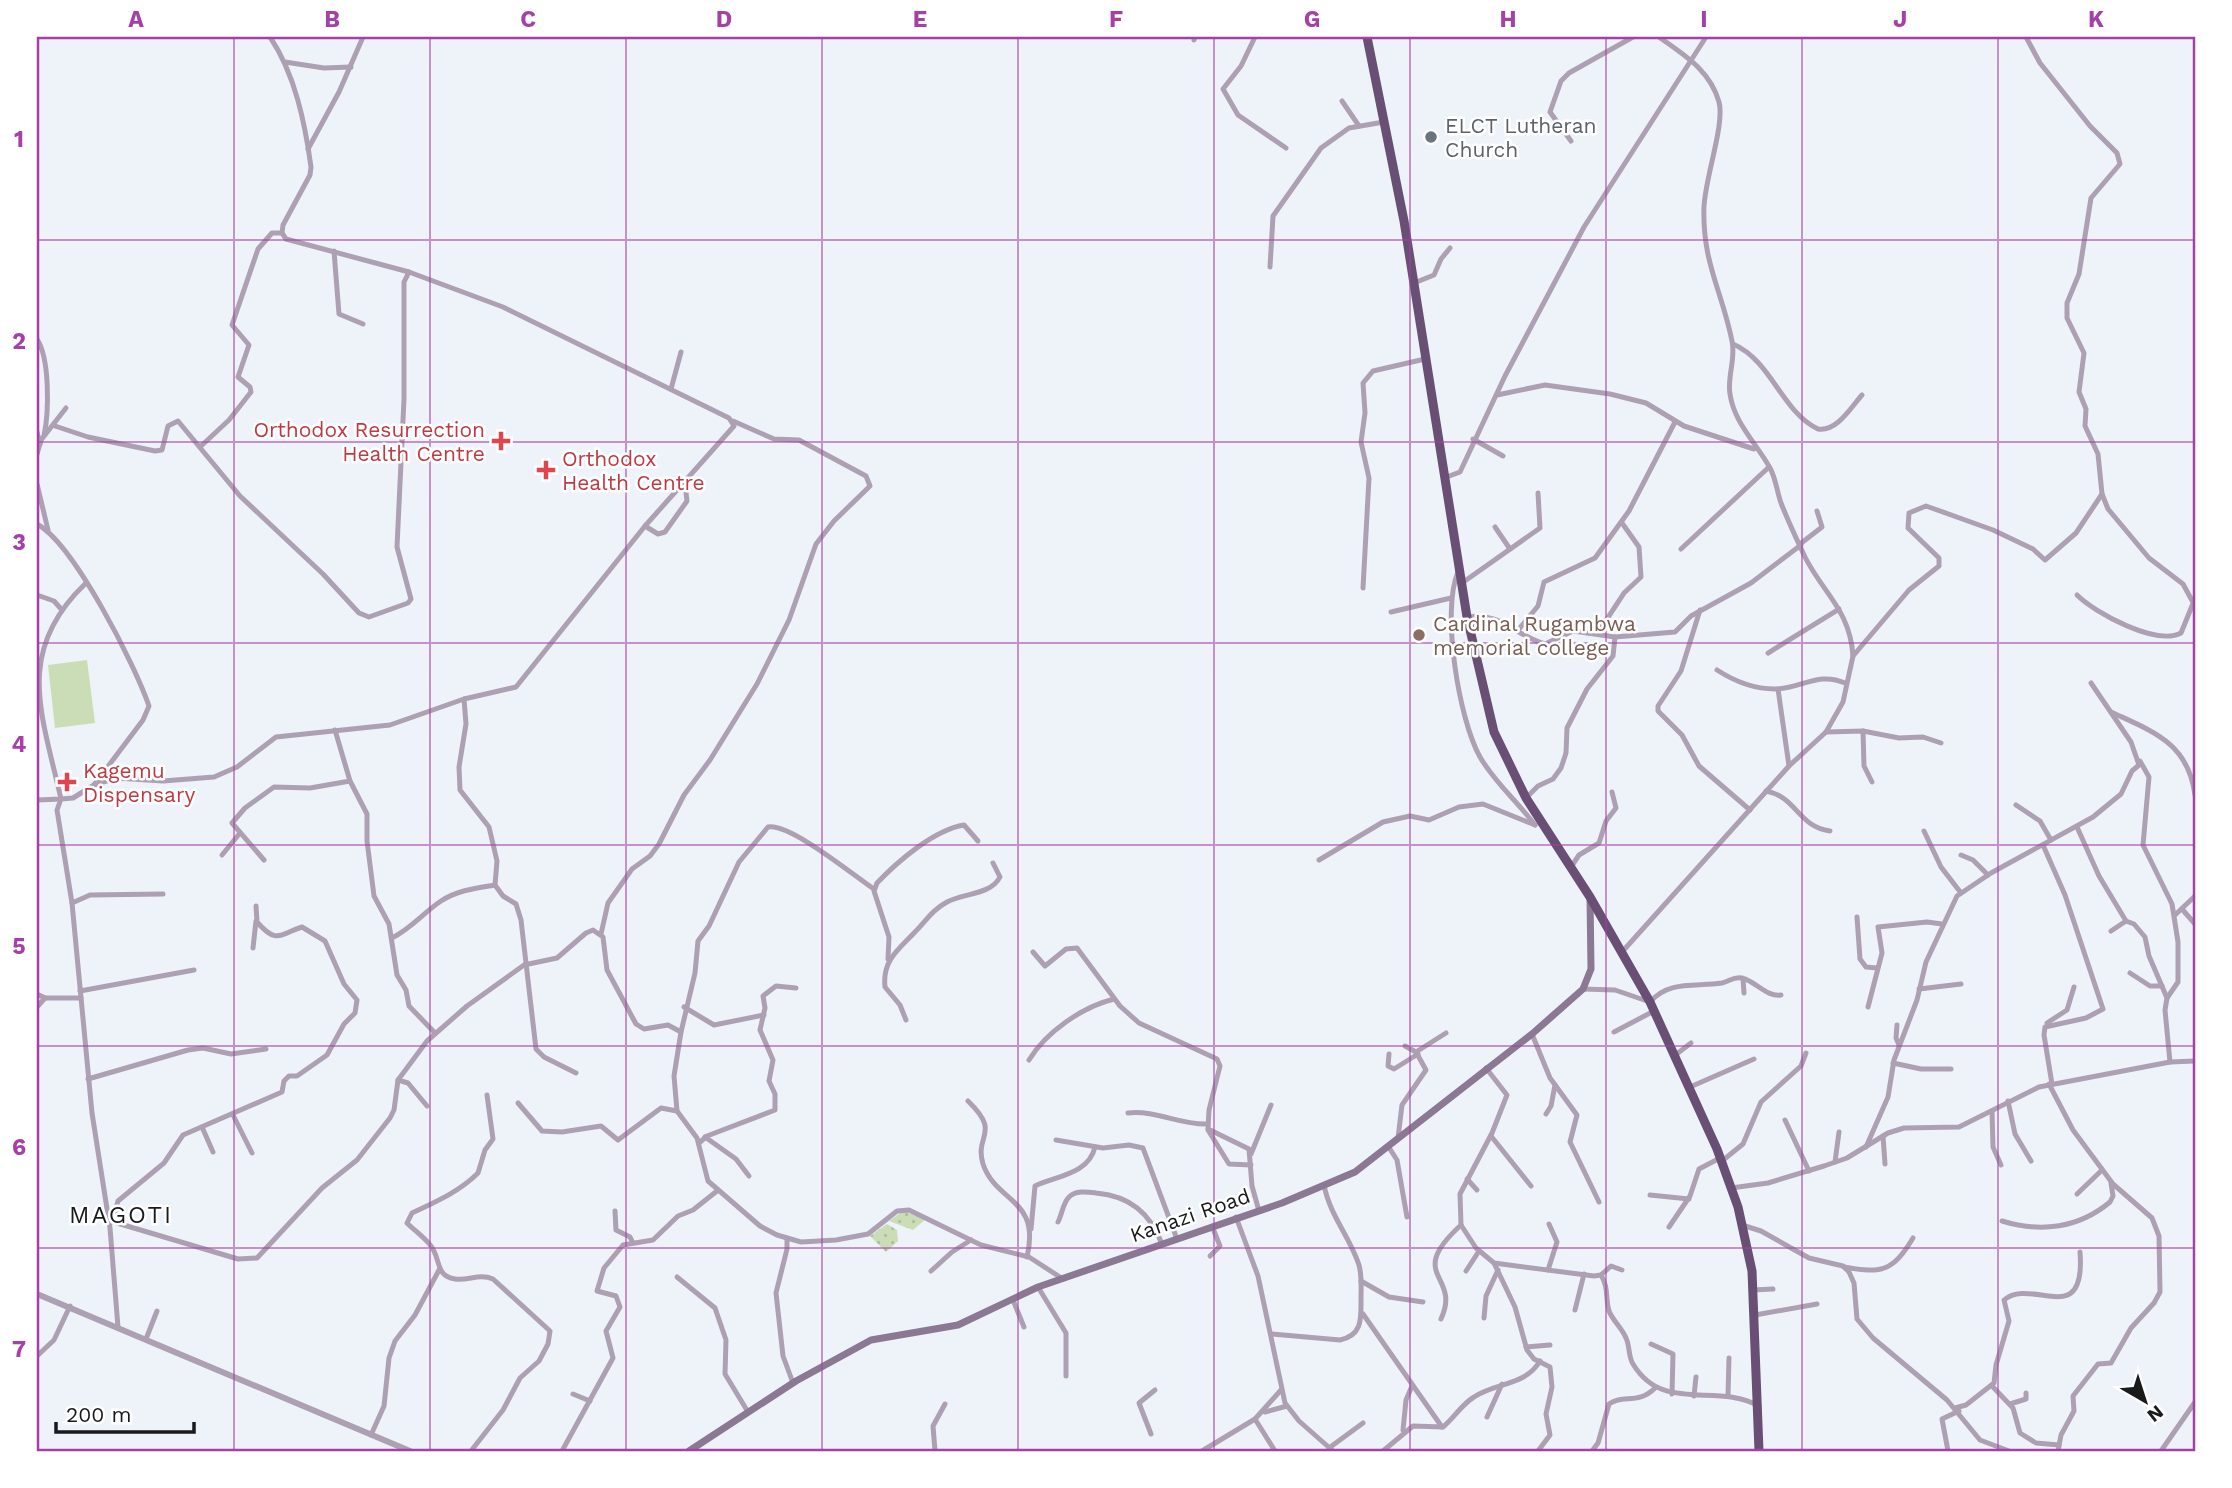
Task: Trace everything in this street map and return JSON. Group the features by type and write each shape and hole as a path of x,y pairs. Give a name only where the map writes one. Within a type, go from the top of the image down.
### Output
{"highway":[{"path":"1367,37 1413,283 1467,617 1494,732 1539,826 1590,897 1652,1006 1690,1087 1731,1188 1742,1225 1753,1290 1759,1451"}],"main road":[{"path":"1583,989 1591,969 1590,897"},
{"name":"Kanazi Road","path":"689,1451 793,1383 871,1340 958,1325 1038,1287 1259,1211 1354,1172 1532,1034 1583,989"}],"street":[{"path":"270,37 285,62 308,149 310,175 296,197 282,233"},
{"path":"308,149 351,67 363,37"},
{"path":"1255,37 1241,66 1223,89 1238,115 1286,148"},
{"path":"1571,141 1550,111 1561,81 1569,73 1620,47 1633,37"},
{"path":"1659,37 1706,74 1720,104 1720,116 1706,181 1705,240 1711,274 1733,344 1730,394 1757,450 1769,467 1801,545 1839,609 1850,633 1853,656"},
{"path":"1444,478 1460,472 1474,439 1584,227 1706,37"},
{"path":"2026,37 2040,63 2090,126 2118,153 2120,164 2091,198 2079,274 2067,303 2067,317 2084,353 2079,391 2086,409 2085,426 2098,454 2102,494 2108,509 2125,533 2154,563 2183,584 2194,603 2181,633 2167,637 2102,616 2077,595"},
{"path":"285,62 324,68 351,67"},
{"path":"1342,101 1359,125"},
{"path":"1270,267 1273,216 1321,148 1359,125 1384,122"},
{"path":"282,233 290,241 409,272 515,313 733,421 774,439 803,442 866,476 870,481 869,488 834,521 816,544 789,620 757,684 710,760 684,795 659,844 650,856 632,869 608,903 601,934 607,970 636,1024 643,1029 668,1025 681,1032"},
{"path":"200,447 229,420 251,391 238,377 249,344 232,326 260,245 270,235 282,233"},
{"path":"1413,283 1434,275 1441,259 1450,248"},
{"path":"334,251 339,315 363,324"},
{"path":"55,426 88,437 157,451 162,450 168,426 176,421 240,496 359,613 369,617 410,602 397,547 404,399 404,282 409,272"},
{"path":"37,339 44,353 47,372 44,436 37,454"},
{"path":"1733,344 1754,356 1790,403 1818,429 1830,428 1862,395"},
{"path":"671,388 681,352"},
{"path":"1363,588 1369,478 1361,442 1365,413 1363,383 1373,371 1426,359"},
{"path":"1497,395 1534,385 1586,390 1646,402 1675,422 1757,450"},
{"path":"44,436 55,426 66,408"},
{"path":"37,800 73,798 94,785 116,778 200,780 237,767 276,737 390,725 464,699 506,691 521,683 645,526 730,434 733,421"},
{"path":"1519,629 1538,606 1544,582 1593,560 1622,523 1675,422"},
{"path":"37,432 40,447"},
{"path":"1474,439 1503,456"},
{"path":"1681,549 1769,467"},
{"path":"37,484 48,530 111,619 149,706 143,720 94,785"},
{"path":"645,526 659,534 667,530 687,500 685,484"},
{"path":"1462,583 1540,528 1538,493"},
{"path":"1622,952 1766,791 1826,732 1843,702 1853,656 1909,590 1941,564 1939,558 1908,528 1907,517 1913,509 1926,506 1993,530 2027,545 2045,560 2077,533 2102,494"},
{"path":"1467,617 1484,615 1519,629 1545,644 1573,631 1615,637 1675,632 1700,610 1751,583 1801,545 1822,527 1817,511"},
{"path":"1597,634 1624,593 1641,577 1639,547 1622,523"},
{"path":"37,524 48,530"},
{"path":"1495,527 1510,550"},
{"path":"1459,569 1451,598 1456,675 1473,743 1491,774 1539,826"},
{"path":"85,584 49,629 38,657 41,696 61,799 57,810 72,903 89,1079 110,1219 118,1326"},
{"path":"37,596 54,601 62,610"},
{"path":"1391,612 1451,598"},
{"path":"1768,653 1839,609"},
{"path":"1700,610 1681,671 1658,706 1658,711 1682,735 1699,766 1750,810"},
{"path":"1526,799 1538,786 1553,779 1561,768 1566,753 1567,728 1587,689 1613,656 1615,637"},
{"path":"1717,670 1737,682 1778,689 1818,678 1845,683"},
{"path":"2091,683 2132,742 2149,777 2143,845 2150,864 2167,892 2175,915 2178,982 2167,999"},
{"path":"1778,689 1785,750 1790,766"},
{"path":"464,699 466,724 458,767 460,790 489,827 497,861 495,885 503,896 516,904 521,920 524,965 537,1052 576,1073"},
{"path":"2109,711 2152,730 2175,749 2190,768 2195,795"},
{"path":"335,730 350,781 367,814 374,895 387,919 397,975 406,990 408,1005 435,1033"},
{"path":"1826,732 1863,730 1899,738 1923,737 1941,743"},
{"path":"1863,730 1864,766 1872,782"},
{"path":"1866,1147 1888,1097 1893,1063 1926,962 1942,924 1961,893 1988,875 2077,827 2122,794 2140,761"},
{"path":"264,860 240,833 233,820 272,787 324,787 350,781"},
{"path":"1766,791 1784,797 1806,823 1830,831"},
{"path":"1571,868 1579,855 1602,838 1606,821 1617,805 1612,792"},
{"path":"1319,860 1383,822 1410,816 1429,820 1459,807 1483,804 1539,826"},
{"path":"2016,805 2039,821 2051,840"},
{"path":"874,889 882,877 953,828 964,825 978,841"},
{"path":"906,1020 900,1006 882,988 888,961 889,937 874,889 806,841 768,827 740,859 709,926 698,941 695,973 684,1007 674,1076 677,1111 699,1143 708,1181 765,1229 801,1242 860,1237 902,1209 936,1221 971,1240 1027,1257 1063,1279"},
{"path":"2077,827 2099,876 2126,921 2134,924 2145,937 2167,999 2166,1037 2170,1062"},
{"path":"1924,831 1941,867 1961,893"},
{"path":"222,855 240,833"},
{"path":"2043,845 2065,895 2103,1009 2086,1018 2045,1027"},
{"path":"1961,855 1973,860 1988,875"},
{"path":"888,961 931,913 954,899 987,890 998,882 1000,877 993,863"},
{"path":"392,938 459,891 495,885"},
{"path":"72,903 90,895 163,894"},
{"path":"2175,915 2195,896"},
{"path":"253,948 256,906"},
{"path":"2182,909 2195,924"},
{"path":"110,1219 120,1199 164,1163 179,1138 282,1092 284,1081 289,1076 297,1076 324,1058 358,1006 323,939 302,927 283,937 276,937 263,928 256,917"},
{"path":"1857,917 1860,959 1866,967 1877,968"},
{"path":"2110,931 2126,921"},
{"path":"1868,1007 1882,953 1878,931 1880,925 1927,922 1942,924"},
{"path":"110,1219 239,1259 257,1258 322,1188 352,1165 390,1118 394,1110 398,1080 417,1052 435,1033 524,965 557,958 590,931 601,934"},
{"path":"1032,952 1045,966 1066,950 1077,948 1114,999 1139,1023 1212,1054 1219,1061 1207,1127 1212,1141 1228,1164 1251,1165"},
{"path":"37,994 46,998 80,995 194,971"},
{"path":"2130,973 2150,986 2162,986"},
{"path":"1743,978 1744,993"},
{"path":"1614,1032 1652,1006 1656,996 1675,986 1743,978 1756,983 1765,992 1781,995"},
{"path":"1919,989 1961,984"},
{"path":"699,1143 705,1137 775,1110 775,1094 769,1082 773,1060 760,1030 766,993 776,986 796,988"},
{"path":"1992,1386 2010,1404 2020,1433 2036,1443 2059,1448 2074,1410 2073,1396 2095,1366 2111,1363 2131,1328 2150,1309 2160,1292 2162,1264 2156,1227 2146,1211 2102,1170 2068,1123 2051,1084 2043,1033 2045,1027 2070,1005 2074,987"},
{"path":"1583,989 1615,990 1652,1006"},
{"path":"37,1007 46,998"},
{"path":"1029,1060 1044,1040 1078,1014 1114,999"},
{"path":"684,1007 713,1025 764,1015"},
{"path":"1897,1025 1896,1038 1899,1045"},
{"path":"1389,1054 1388,1066 1394,1069 1446,1033"},
{"path":"1532,1034 1555,1085 1577,1115 1570,1142 1599,1202"},
{"path":"1674,1056 1691,1043"},
{"path":"1398,1138 1402,1105 1426,1070 1417,1053 1405,1046"},
{"path":"89,1079 192,1049 230,1054 266,1049"},
{"path":"1669,1227 1689,1199 1699,1169 1720,1160 1743,1144 1761,1102 1801,1066 1805,1053"},
{"path":"1690,1087 1754,1059"},
{"path":"1731,1188 1768,1183 1835,1162 1883,1136 1904,1128 1959,1127 2008,1101 2051,1084 2170,1062 2195,1061"},
{"path":"1893,1063 1921,1069 1951,1069"},
{"path":"1485,1068 1507,1095 1490,1136 1460,1194 1461,1225 1479,1251 1498,1270 1515,1307 1526,1347 1534,1359 1550,1365 1552,1387 1546,1414 1550,1435 1538,1451"},
{"path":"398,1080 408,1083 427,1105"},
{"path":"1546,1114 1551,1106 1555,1085"},
{"path":"371,1435 384,1406 389,1358 395,1341 415,1315 439,1270 433,1248 407,1223 407,1219 412,1213 440,1201 478,1173 485,1150 493,1139 487,1095"},
{"path":"968,1101 980,1113 987,1128 983,1163 994,1182 1016,1202 1031,1232"},
{"path":"2008,1101 2015,1134 2031,1161"},
{"path":"518,1103 542,1131 562,1132 602,1126 618,1140 661,1108 677,1111"},
{"path":"1259,1211 1255,1201 1251,1154 1271,1105"},
{"path":"1992,1111 1993,1147 2001,1166"},
{"path":"1128,1113 1149,1113 1207,1127 1245,1145 1251,1154"},
{"path":"233,1115 252,1153"},
{"path":"1785,1120 1809,1171"},
{"path":"202,1127 213,1152"},
{"path":"1835,1162 1839,1132"},
{"path":"1490,1136 1531,1186"},
{"path":"1883,1136 1885,1164"},
{"path":"705,1137 736,1159 749,1176"},
{"path":"1056,1140 1095,1147 1129,1145 1143,1148 1177,1239"},
{"path":"1388,1146 1397,1160 1406,1217"},
{"path":"1027,1257 1035,1186 1085,1165 1092,1157 1095,1147"},
{"path":"2077,1194 2102,1170"},
{"path":"1467,1179 1476,1190"},
{"path":"2002,1221 2051,1228 2071,1225 2110,1202 2113,1196 2110,1180"},
{"path":"1272,1334 1340,1340 1355,1334 1363,1314 1359,1265 1334,1218 1324,1185"},
{"path":"562,1451 613,1358 606,1331 620,1307 616,1296 600,1294 596,1289 609,1261 623,1245 653,1240 678,1216 693,1210 717,1191"},
{"path":"1058,1222 1067,1199 1073,1194 1090,1192 1123,1197 1154,1224 1162,1244"},
{"path":"1650,1195 1689,1199"},
{"path":"615,1211 616,1230 630,1237 634,1243"},
{"path":"1236,1217 1258,1276 1280,1369 1281,1391 1287,1406 1331,1450 1363,1423"},
{"path":"1548,1270 1557,1242 1549,1224"},
{"path":"1441,1319 1447,1307 1447,1296 1437,1276 1434,1260 1439,1248 1461,1225"},
{"path":"1742,1225 1761,1231 1810,1258 1867,1271 1886,1269 1899,1259 1913,1238"},
{"path":"1210,1256 1220,1246 1213,1226"},
{"path":"787,1238 788,1249 776,1293 784,1363 793,1383"},
{"path":"931,1271 952,1252 971,1240"},
{"path":"1466,1271 1479,1251"},
{"path":"1948,1451 1942,1420 1992,1386 2009,1324 2004,1300 2013,1295 2062,1296 2072,1292 2080,1279 2080,1252"},
{"path":"1494,1264 1601,1275 1611,1266 1622,1270"},
{"path":"1843,1266 1853,1276 1857,1320 1873,1339 1957,1409 1980,1440 2009,1451"},
{"path":"439,1270 456,1279 486,1275 550,1331 548,1344 539,1361 522,1375 503,1410 471,1451"},
{"path":"1484,1318 1486,1296 1498,1270"},
{"path":"1575,1310 1584,1274"},
{"path":"1601,1275 1607,1284 1610,1314 1627,1339 1633,1364 1655,1388 1672,1394 1728,1395 1759,1406"},
{"path":"677,1277 715,1308 726,1340 725,1374 748,1412"},
{"path":"1362,1281 1389,1297 1423,1302"},
{"path":"1038,1287 1066,1333 1066,1376"},
{"path":"1753,1290 1773,1289"},
{"path":"37,1294 410,1451"},
{"path":"1013,1300 1024,1327"},
{"path":"1755,1315 1817,1304"},
{"path":"37,1356 54,1340 70,1306"},
{"path":"146,1339 157,1311"},
{"path":"1363,1314 1442,1427"},
{"path":"1651,1343 1673,1354 1672,1394"},
{"path":"1526,1347 1550,1345"},
{"path":"1728,1395 1729,1358"},
{"path":"1382,1451 1403,1431 1413,1426 1442,1427 1467,1401 1502,1384 1520,1381 1530,1375 1540,1362"},
{"path":"1694,1396 1696,1377"},
{"path":"1487,1417 1502,1384"},
{"path":"1403,1431 1406,1400 1412,1386"},
{"path":"1592,1451 1598,1443 1609,1404 1614,1400 1638,1399 1655,1388"},
{"path":"1151,1434 1139,1403 1155,1390"},
{"path":"1202,1451 1255,1419 1281,1391"},
{"path":"2010,1404 2026,1399 2026,1393"},
{"path":"573,1394 590,1401"},
{"path":"2161,1451 2195,1402"},
{"path":"934,1451 933,1426 945,1404"},
{"path":"1262,1413 1287,1406"},
{"path":"1255,1419 1275,1451"}],"green space":[{"path":"87,660 95,723 55,728 48,665"},
{"path":"903,1211 926,1219 913,1230 889,1221"},
{"path":"887,1224 897,1230 898,1241 886,1252 870,1236"}],"place":[{"name":"ELCT Lutheran Church","path":"1431,137"},
{"name":"Orthodox Resurrection Health Centre","path":"501,441"},
{"name":"Orthodox Health Centre","path":"546,470"},
{"name":"Cardinal Rugambwa memorial college","path":"1419,635"},
{"name":"Kagemu Dispensary","path":"67,782"}],"district":[{"name":"MAGOTI","path":"121,1215"}]}
